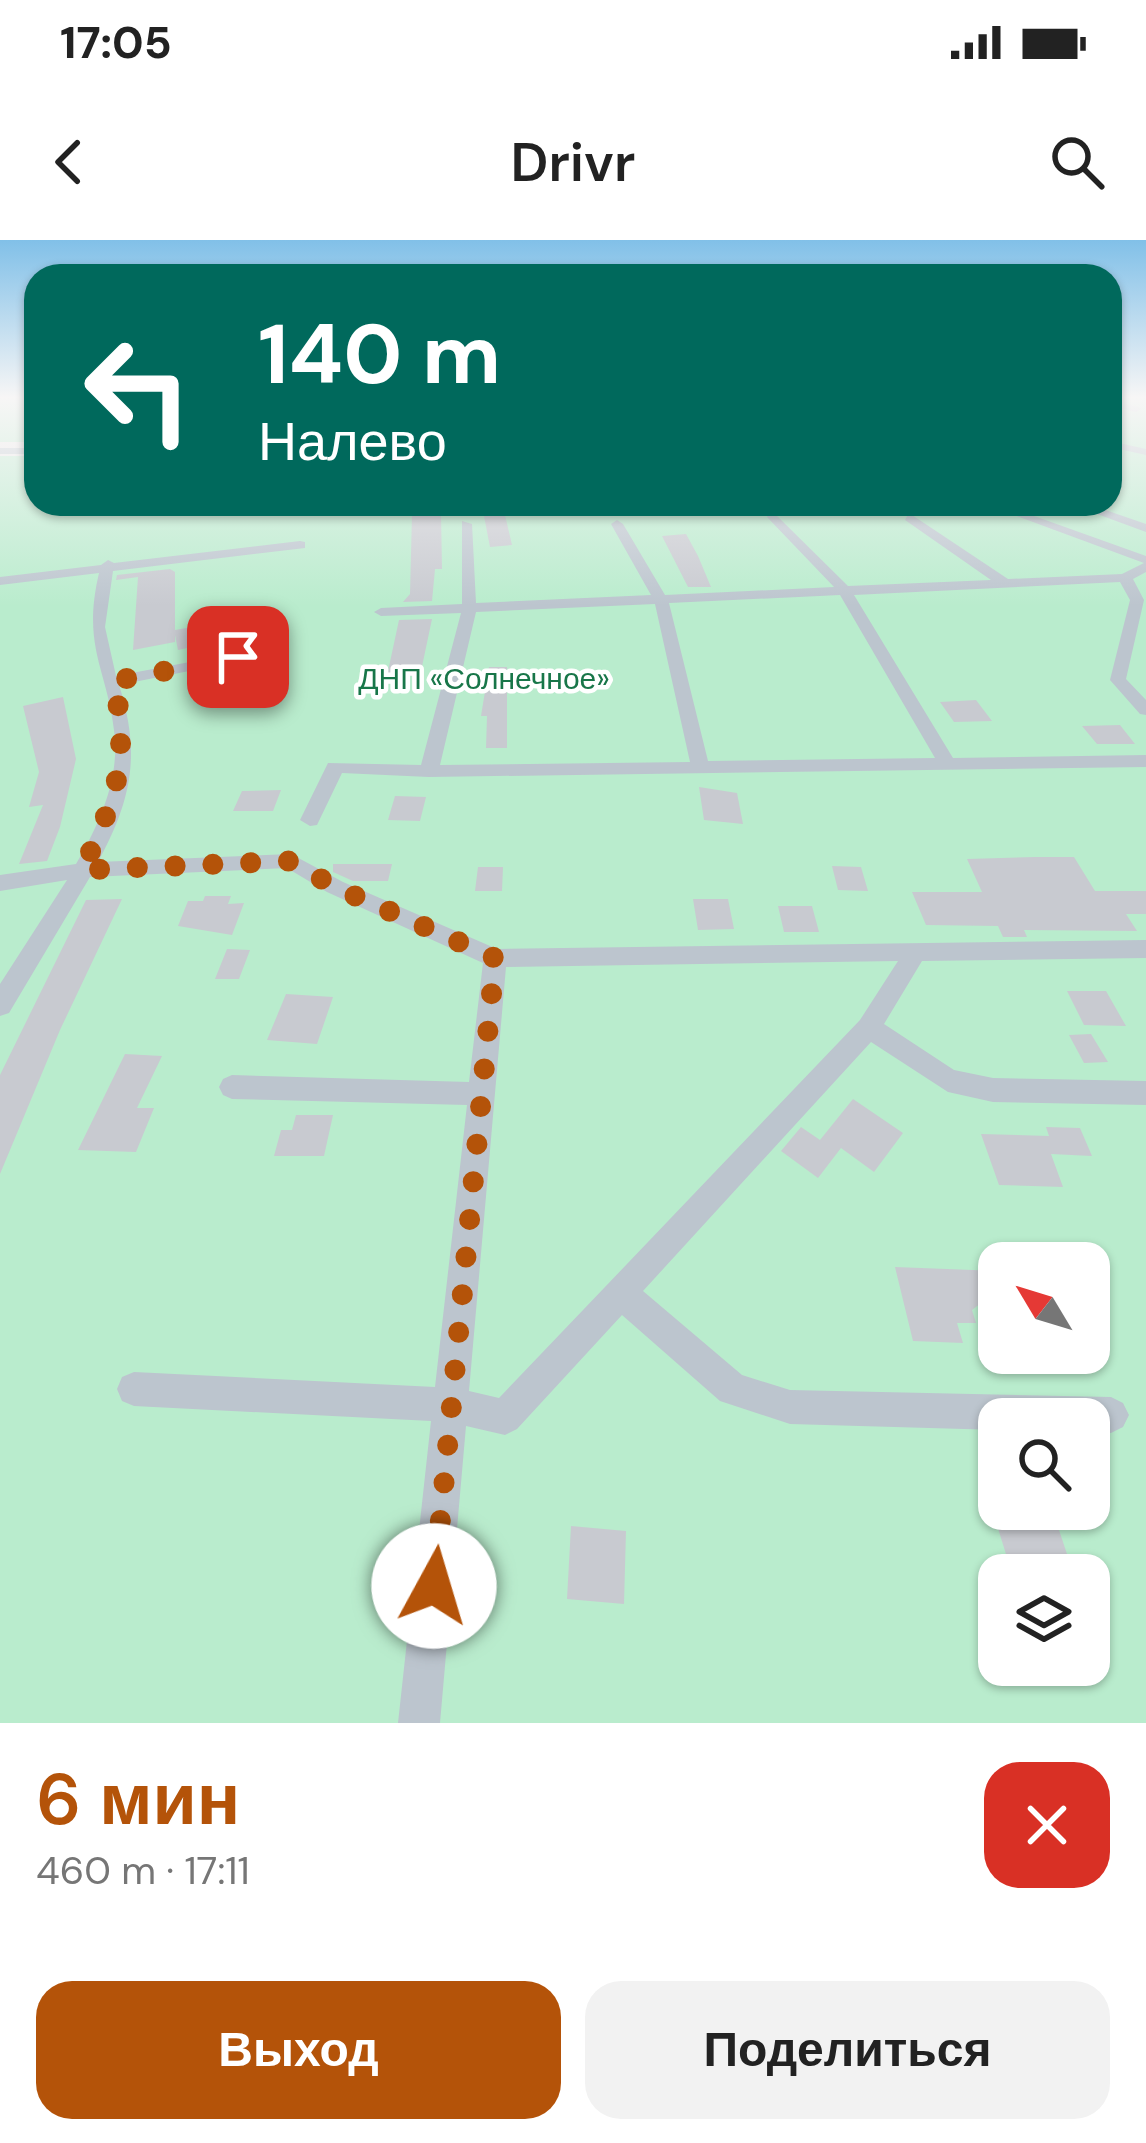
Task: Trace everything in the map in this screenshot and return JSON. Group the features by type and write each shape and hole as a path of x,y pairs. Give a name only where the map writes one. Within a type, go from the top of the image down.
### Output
{"street":[{"path":"773,516 844,591 947,764"},
{"path":"1022,516 1146,563"},
{"path":"1111,516 1146,528"},
{"path":"909,517 1006,584"},
{"path":"430,771 470,609 466,524"},
{"path":"617,524 661,600 700,765"},
{"path":"0,581 108,564 299,545"},
{"path":"381,612 1125,578 1146,563"},
{"path":"0,1006 82,870 111,809 124,762 114,681 98,630 108,564"},
{"path":"1125,578 1137,600 1118,680 1146,710"},
{"path":"114,681 238,657 253,619"},
{"path":"291,861 335,767 430,771 1146,761"},
{"path":"0,883 82,870 291,861 335,887 495,958 1146,949"},
{"path":"134,1389 453,1405 505,1417 869,1027 914,955"},
{"path":"419,1723 495,958"},
{"path":"869,1027 948,1080 993,1090 1146,1093"},
{"path":"232,1087 482,1094"},
{"path":"622,1294 732,1389 790,1407 1111,1415"}],"green space":[{"name":"ДНП «Солнечное»","path":"0,468 24,468 24,516 1122,516 1122,468 1146,468 1146,1723 0,1723"}],"building":[{"path":"412,516 441,516 442,569 435,569 432,601 403,602 410,594"},
{"path":"484,516 505,516 512,545 490,547"},
{"path":"686,534 711,587 688,587 662,536"},
{"path":"175,572 175,630 209,624 215,642 178,650 175,635 175,642 133,650 138,577 116,580 117,575"},
{"path":"432,619 420,676 387,676 399,620"},
{"path":"489,667 507,667 507,748 486,748 487,716 481,716"},
{"path":"63,697 76,759 60,827 47,861 19,864 43,805 29,807 39,772 23,706"},
{"path":"976,700 992,721 954,722 940,702"},
{"path":"1120,725 1135,744 1097,744 1082,726"},
{"path":"699,787 737,793 743,824 704,820"},
{"path":"281,790 273,811 233,811 242,791"},
{"path":"395,796 426,797 420,821 388,820"},
{"path":"1074,857 1095,891 1146,891 1146,914 1126,914 1137,931 1024,930 1027,937 1003,937 998,926 926,925 912,892 982,892 967,859"},
{"path":"333,864 392,864 388,881 353,881 333,872"},
{"path":"832,866 861,867 868,891 838,890"},
{"path":"478,867 503,867 502,891 475,891"},
{"path":"205,896 231,896 228,904 244,903 232,935 178,926 188,901 203,901"},
{"path":"122,899 0,1174 0,1075 86,900"},
{"path":"693,899 728,899 734,929 698,930"},
{"path":"778,906 812,906 819,932 784,932"},
{"path":"227,949 250,950 239,979 215,979"},
{"path":"1067,991 1106,991 1126,1026 1084,1025"},
{"path":"286,994 333,997 317,1044 267,1040"},
{"path":"1091,1034 1108,1062 1084,1063 1069,1035"},
{"path":"125,1054 162,1056 137,1108 154,1108 136,1152 78,1150"},
{"path":"853,1099 903,1133 874,1172 841,1148 818,1178 781,1151 801,1127 820,1140"},
{"path":"296,1115 333,1115 324,1156 274,1156 281,1130 292,1130"},
{"path":"1046,1127 1080,1128 1092,1156 1051,1154 1063,1187 999,1185 981,1134 1049,1136"},
{"path":"895,1267 978,1270 978,1305 972,1310 976,1323 957,1323 963,1343 913,1341"},
{"path":"571,1526 626,1531 624,1604 567,1599"},
{"path":"999,1530 1059,1530 1067,1554 1006,1554"}],"route":[{"path":"238,657 114,681 124,762 111,809 82,870 291,861 335,887 495,958 434,1586"}]}
